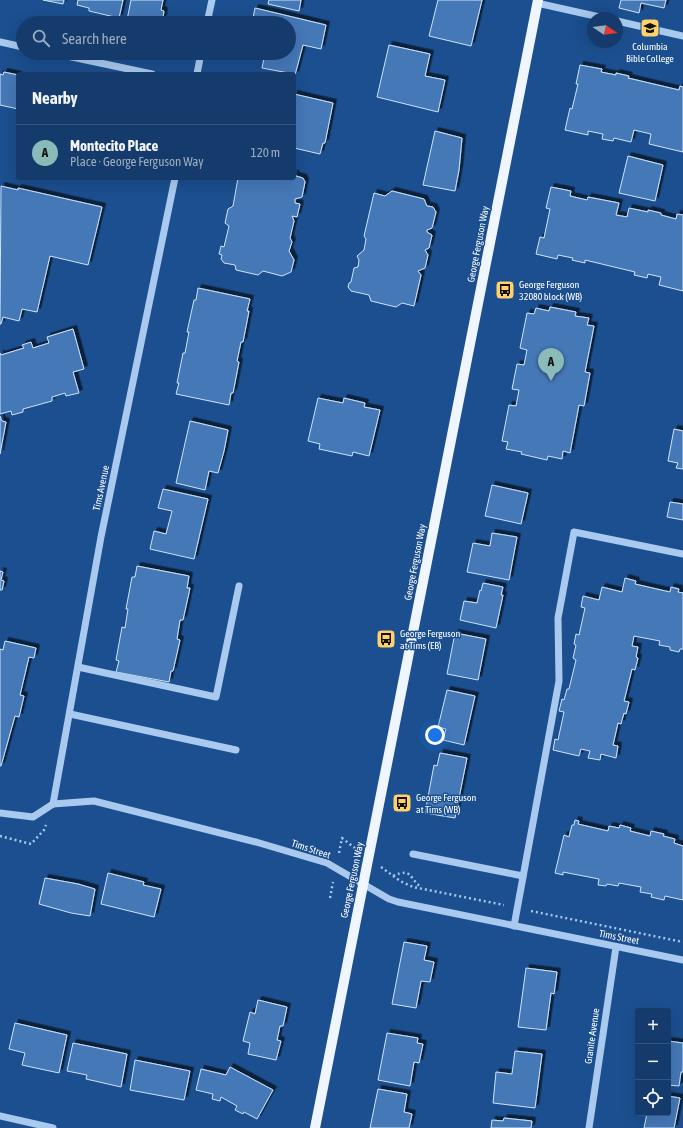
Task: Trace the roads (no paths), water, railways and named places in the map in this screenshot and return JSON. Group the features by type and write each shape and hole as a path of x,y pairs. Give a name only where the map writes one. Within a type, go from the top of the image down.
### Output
{"main road":[{"name":"George Ferguson Way","path":"315,1128 538,1"}],"street":[{"path":"209,16 212,0"},
{"path":"538,1 587,14"},
{"path":"623,22 683,36"},
{"path":"0,42 16,45"},
{"path":"86,60 143,72"},
{"path":"197,72 200,60"},
{"name":"Tims Avenue","path":"53,804 101,537 175,180"},
{"path":"514,926 559,681 558,618 574,532 683,554"},
{"path":"78,667 216,697 239,586"},
{"path":"70,714 236,750"},
{"name":"Tims Street","path":"0,813 33,817 53,804 94,801 256,842 327,863 364,885 398,902 683,960"},
{"path":"413,854 523,876"},
{"name":"Granite Avenue","path":"589,1128 616,947"},
{"path":"0,1116 53,1128"}],"place":[{"name":"Columbia Bible College","path":"650,28"},
{"name":"George Ferguson 32080 block (WB)","path":"505,290"},
{"name":"Montecito Place","path":"551,381"},
{"name":"George Ferguson at Tims (EB)","path":"386,639"},
{"name":"George Ferguson at Tims (WB)","path":"402,803"}]}
